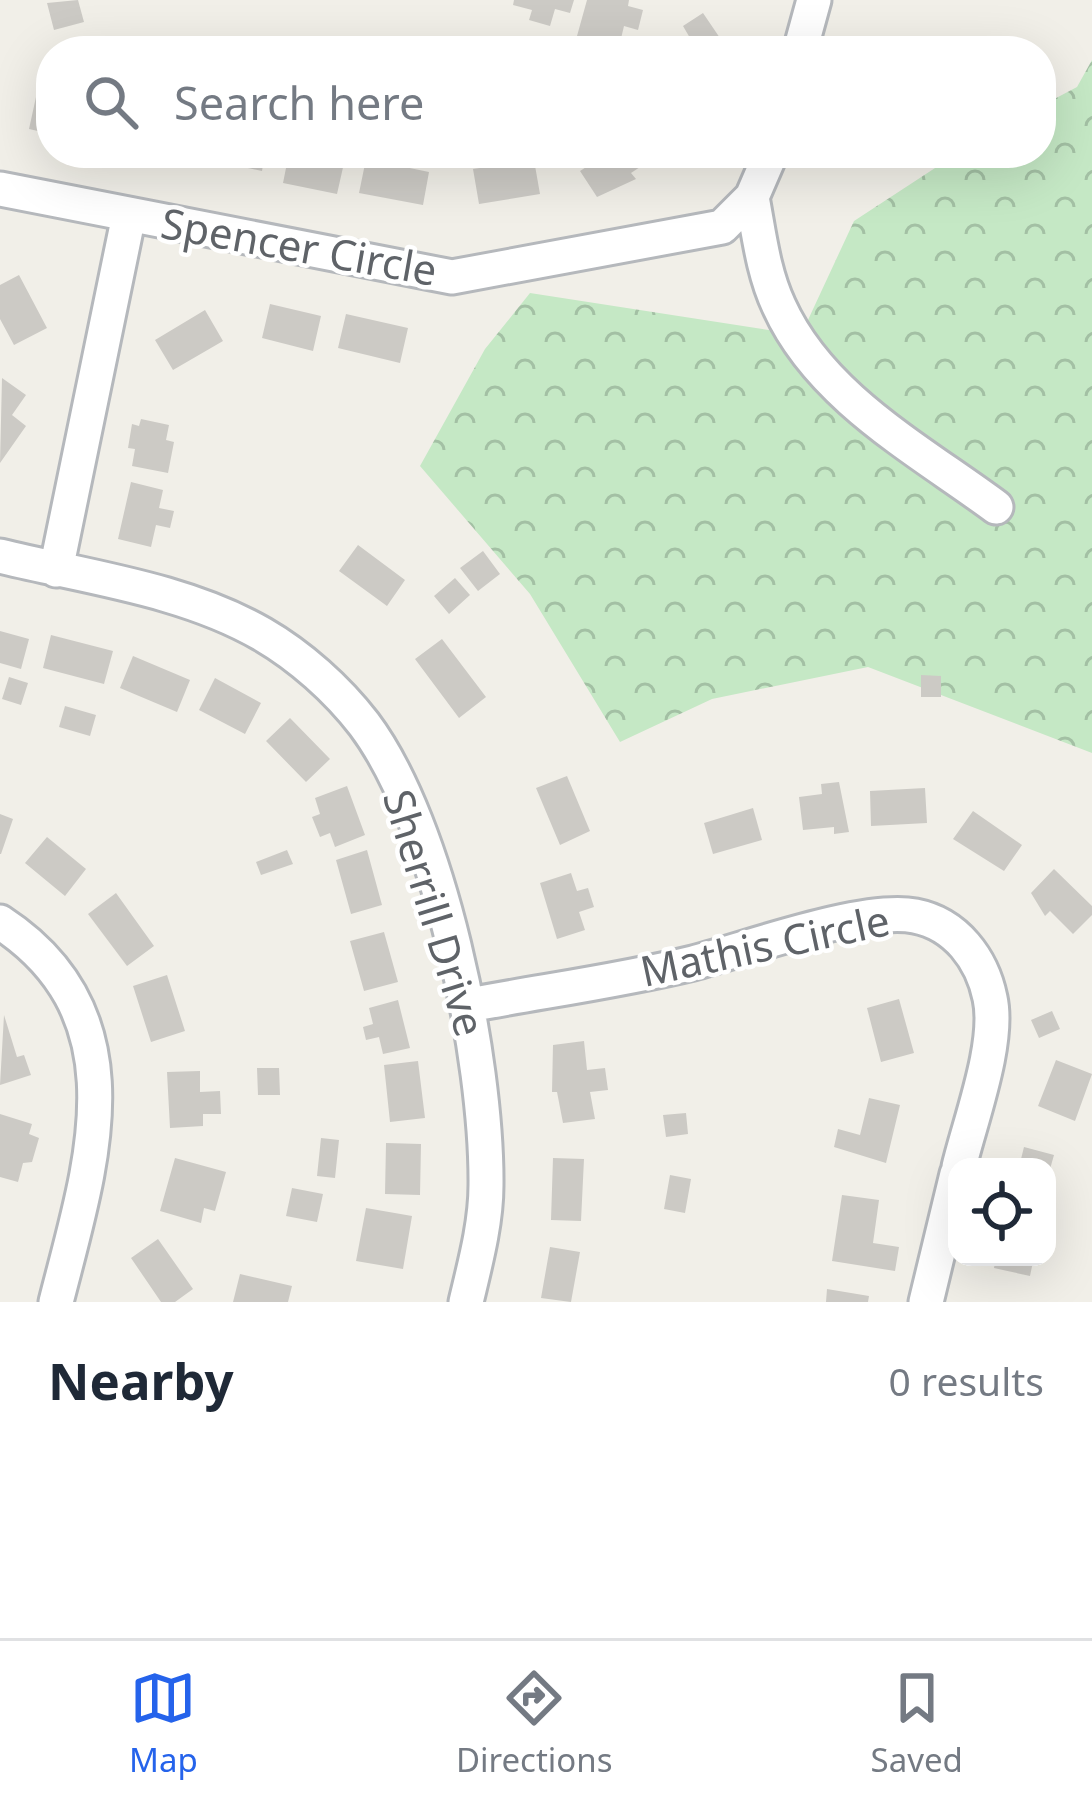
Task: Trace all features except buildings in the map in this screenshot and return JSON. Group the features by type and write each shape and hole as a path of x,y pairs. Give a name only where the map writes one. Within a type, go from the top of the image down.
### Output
{"street":[{"path":"804,36 814,0"},
{"path":"765,168 752,197 778,304 815,365 838,389 996,507"},
{"name":"Spencer Circle","path":"0,189 452,277 708,231 722,227 752,197"},
{"path":"56,570 129,215"},
{"name":"Sherrill Drive","path":"0,556 178,600 241,623 328,684 364,724 400,784 469,1005 483,1109 486,1186 466,1302"},
{"name":"Mathis Circle","path":"469,1005 689,964 890,916 931,920 967,946 982,969 991,1001 992,1033 961,1158"},
{"path":"0,922 42,957 64,990 95,1069 94,1152 56,1302"},
{"name":"Mathis Circle","path":"926,1302 948,1211"}],"green space":[{"path":"1092,60 1092,753 868,667 712,699 620,742 530,594 420,466 485,349 530,293 801,335 854,221 935,168 1056,168 1056,98 1077,87"}]}
